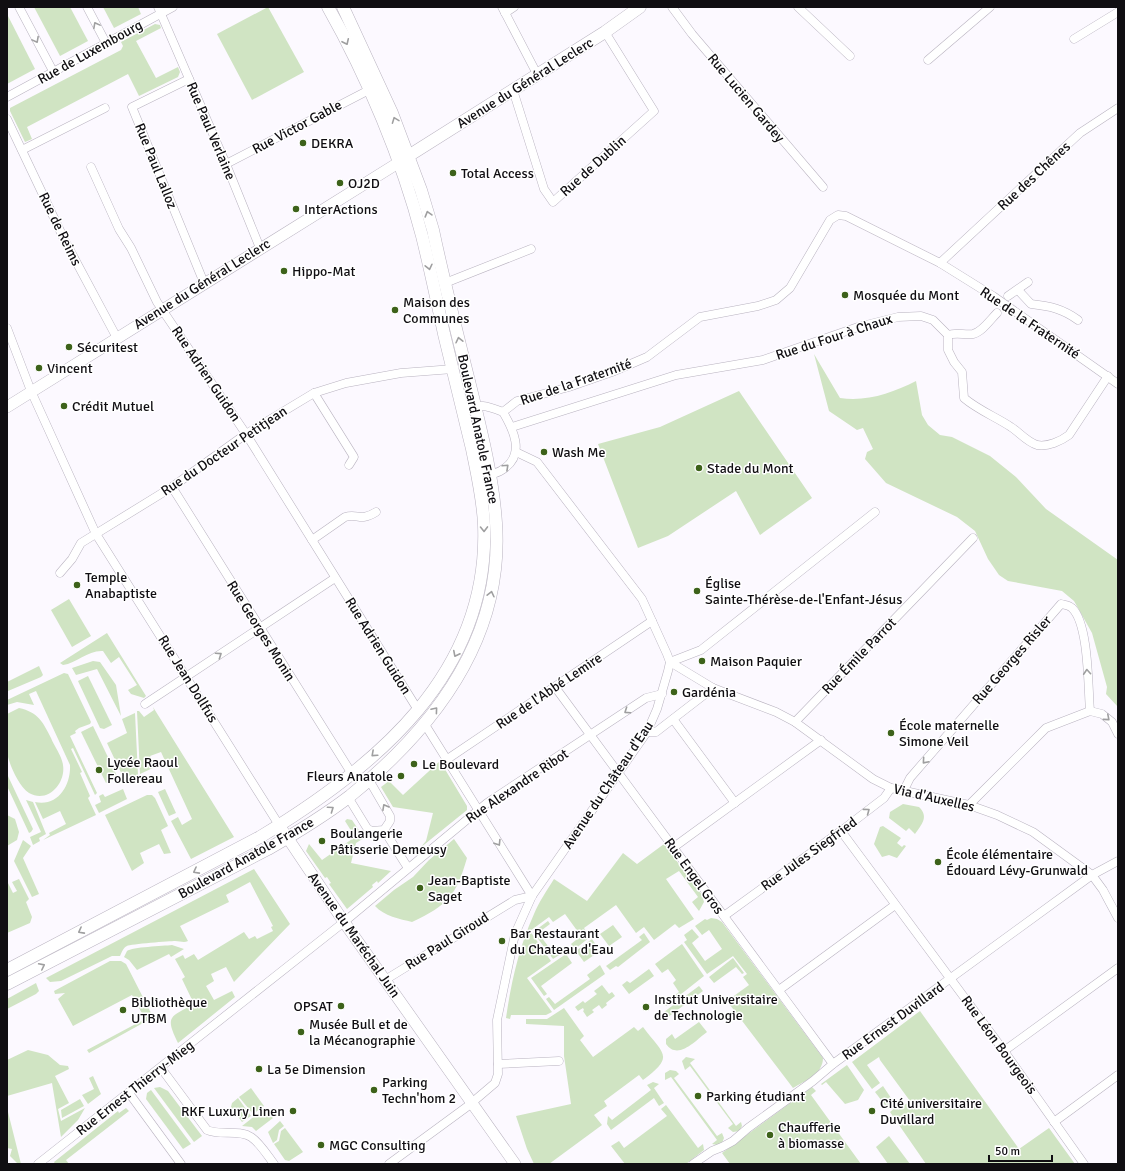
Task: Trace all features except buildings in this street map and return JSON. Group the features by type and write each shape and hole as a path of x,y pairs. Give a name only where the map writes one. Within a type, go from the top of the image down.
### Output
{"main road":[{"name":"Boulevard Anatole France","path":"7,970 279,825 352,774 386,744 432,693 456,655 465,635 480,586 484,550 482,501 472,449 422,235 386,128 328,7"},
{"name":"Boulevard Anatole France","path":"7,984 287,838 348,797 369,780 424,723 457,681 477,641 487,610 496,564 496,524 489,473 433,230 409,156 392,113 344,7"},
{"name":"Avenue du Général Leclerc","path":"398,163 605,32 640,7"}],"street":[{"path":"19,7 54,73"},
{"path":"87,7 106,43"},
{"name":"Rue de Luxembourg","path":"7,97 54,73 160,10 173,7"},
{"path":"514,7 504,10 537,74"},
{"name":"Rue Lucien Gardey","path":"672,7 692,34 823,187"},
{"path":"798,7 850,56"},
{"path":"928,60 990,7"},
{"name":"Rue Paul Verlaine","path":"160,10 260,248"},
{"path":"1074,39 1118,12"},
{"name":"Rue de Dublin","path":"513,90 544,189 553,202 654,111 605,32"},
{"name":"Rue Paul Lalloz","path":"190,79 132,107 204,283"},
{"name":"Rue Victor Gable","path":"226,164 369,90"},
{"path":"22,150 105,108"},
{"name":"Rue des Chênes","path":"940,263 1080,133 1118,108"},
{"name":"Rue de Reims","path":"7,119 64,239 117,338"},
{"name":"Avenue du Général Leclerc","path":"7,407 398,163"},
{"name":"Rue Adrien Guidon","path":"92,167 119,229 131,248 157,302 246,434 418,710"},
{"name":"Rue de la Fraternité","path":"503,412 517,401 569,387 612,372 646,357 700,317 758,306 776,300 790,288 830,220 838,215 846,216 940,263 993,296 1118,384"},
{"path":"445,283 531,249"},
{"path":"1008,296 1028,282"},
{"path":"1018,290 1031,304 1051,306 1066,312 1078,320"},
{"path":"997,313 982,329 974,334 953,333 948,335 948,350 954,362 962,372 964,398 972,405 1012,427 1037,444 1051,443 1062,440 1069,435 1108,376"},
{"name":"Rue du Four à Chaux","path":"512,427 676,375 763,360 858,327 898,317 921,316 934,320 948,335"},
{"name":"Rue Jean Dollfus","path":"7,328 31,391 96,534 279,825"},
{"name":"Rue du Docteur Petitjean","path":"96,534 172,487 246,434 314,393 346,383 401,373 453,369"},
{"path":"314,393 354,457 350,465"},
{"path":"463,410 474,405 488,406 503,412 512,427 516,440 516,452 509,465 499,473 485,472 472,449"},
{"path":"516,452 537,462 642,600 670,662 701,650 875,512"},
{"name":"Rue Georges Monin","path":"172,487 259,629 352,774"},
{"path":"312,540 345,517 350,516 362,518 376,512"},
{"path":"60,573 72,559 81,543 96,534"},
{"name":"Rue Émile Parrot","path":"795,722 973,538"},
{"path":"145,704 335,578"},
{"name":"Rue Georges Risler","path":"904,790 908,780 1061,604 1067,605 1073,609 1084,634 1090,711"},
{"name":"Rue de l'Abbé Lemire","path":"446,760 652,621"},
{"name":"Via d'Auxelles","path":"670,662 713,688 776,712 795,722 873,779 891,788 969,804 1033,832 1092,876 1103,890 1118,918"},
{"name":"Avenue du Château d'Eau","path":"388,1164 471,1103 495,1083 498,1074 497,1020 502,987 514,934 532,896 648,732 662,694 670,662"},
{"name":"Rue Engel Gros","path":"555,687 833,1064"},
{"path":"648,732 656,732 713,688"},
{"name":"Rue Alexandre Ribot","path":"344,922 478,810 646,698 662,694"},
{"path":"969,804 1046,728 1090,711 1102,714 1112,722 1118,734"},
{"path":"673,719 735,803"},
{"path":"424,723 532,896"},
{"path":"674,848 821,740"},
{"path":"348,797 367,828 371,831 378,832 384,830 390,821 390,816 369,780"},
{"name":"Rue Jules Siegfried","path":"724,916 841,831 884,798 891,788"},
{"name":"Avenue du Maréchal Juin","path":"279,825 344,922 471,1103"},
{"path":"384,830 408,868"},
{"name":"Rue Léon Bourgeois","path":"841,831 951,978 1084,1164"},
{"name":"Rue Ernest Duvillard","path":"693,1164 742,1134 748,1128 822,1075 833,1064 951,978 1092,876 1118,861"},
{"name":"Rue Paul Giroud","path":"385,980 515,900 532,896"},
{"path":"779,990 895,905"},
{"name":"Rue Ernest Thierry-Mieg","path":"38,1164 344,922"},
{"path":"1004,1051 1118,968"},
{"path":"498,1064 559,1061"},
{"path":"161,1068 207,1130 214,1133 246,1134 252,1137 274,1164"},
{"path":"1054,1122 1118,1076"},
{"path":"129,1093 180,1164"},
{"path":"471,1103 515,1164"}],"green space":[{"path":"34,7 70,7 88,41 60,56"},
{"path":"103,7 138,7 141,14 114,28"},
{"path":"268,7 304,72 252,100 217,34"},
{"path":"7,14 35,69 7,84"},
{"path":"155,24 160,25 161,28 136,41 156,78 178,67 180,72 178,77 139,96 128,74 27,127 32,139 25,142 10,111 10,108 121,50 123,46 121,42"},
{"path":"814,354 840,398 860,399 879,396 916,381 922,415 928,425 940,435 952,437 990,456 1016,477 1046,509 1118,560 1118,707 1106,694 1107,687 1092,633 1074,601 1062,591 1008,581 999,575 988,559 975,531 957,517 886,483 865,459 867,452 873,449 863,428 857,430 829,411"},
{"name":"Stade du Mont","path":"739,391 812,498 760,535 736,491 668,536 638,548 598,444 660,427"},
{"path":"69,599 91,636 72,647 51,610"},
{"path":"107,633 146,696 144,698 131,694 128,690 137,685 119,657 111,663 103,651 98,651 87,654 68,664 63,665 60,663"},
{"path":"93,661 100,662 116,685 121,716 97,669 76,675 72,668"},
{"path":"39,666 43,675 41,677 8,691 7,682"},
{"path":"64,673 68,674 91,722 90,724 79,728 75,731 76,733 70,736 97,793 95,795 73,748 71,749 82,772 80,773 90,796 88,798 96,815 43,840 50,835 49,833 66,824 60,811 43,819 35,802 43,803 50,801 62,793 70,773 70,765 36,691 29,694 34,705 17,702 7,705 7,700"},
{"path":"88,676 112,725 104,729 100,728 78,681"},
{"path":"153,707 234,837 191,859 171,821 178,817 182,825 192,819 161,752 150,756 155,767 140,774 137,711 139,711 144,717 154,710"},
{"path":"19,708 31,712 39,718 60,755 63,765 62,779 59,785 49,794 43,796 36,796 25,790 16,776 8,757 6,741 7,714"},
{"path":"135,713 138,775 125,781 107,743 127,733 122,719"},
{"path":"93,726 118,778 106,783 81,732"},
{"path":"440,761 467,806 467,810 420,848 426,841 433,813 393,807 381,787 389,781 403,795"},
{"path":"7,774 33,829 29,833 7,786"},
{"path":"123,789 127,799 99,813 95,805 101,802 99,796 103,794 105,797"},
{"path":"165,789 176,813 169,816 158,792"},
{"path":"147,795 152,795 155,798 168,826 161,830 171,853 164,854 159,844 140,853 144,863 132,871 105,815"},
{"path":"26,800 33,802 46,834 39,838 40,841 33,845 30,837 41,832"},
{"path":"903,804 919,807 924,814 920,827 915,834 909,828 906,831 889,818 890,812"},
{"path":"7,815 15,819 19,832 17,840 7,846"},
{"path":"347,819 352,820 364,838 356,843 351,863 391,871 378,883 377,881 372,885 373,887 347,909 329,884 331,883 327,877 325,878 306,851 309,844 322,860 355,837 345,821"},
{"path":"883,826 901,838 897,843 902,847 904,845 906,846 897,858 889,855 882,857 874,844 880,827"},
{"path":"454,839 467,858 459,882 449,898 442,904 412,922 387,915 375,906 413,877 429,860"},
{"path":"23,840 31,846 23,858 39,894 32,897 14,861"},
{"path":"664,844 702,895 704,902 699,911 692,902 698,897 679,871 666,879 694,919 679,928 675,924 654,940 644,927 636,933 616,905 584,928 590,937 575,949 571,944 581,936 565,914 553,922 549,917 530,931 551,961 527,978 552,1012 546,1015 511,1015 510,1019 506,1018 513,978 524,939 543,896 554,879 587,901 623,853 637,864"},
{"path":"254,869 290,924 234,982 226,967 211,974 214,981 206,986 214,1000 232,991 235,997 178,1043 171,1027 172,1018 194,1004 182,979 185,977 175,959 183,955 185,959 194,954 198,960 244,932 249,939 255,936 257,939 273,931 271,927 273,926 250,882 226,895 229,902 180,926 188,941 130,945 124,948 120,956 112,956 61,981 50,982 46,978"},
{"path":"19,879 29,899 26,902 32,917 30,923 7,933 7,881 13,893 17,891 12,882"},
{"path":"711,918 722,922 823,1058 822,1064 817,1073 808,1080 793,1088 727,1001 749,985 743,977 747,974 733,956 707,974 684,942 687,940 684,935 692,929 699,937 692,943 705,961 722,949 709,930 702,935 695,926 705,919 707,920"},
{"path":"548,921 550,924 538,933 555,955 563,950 564,952 553,959 533,932"},
{"path":"613,925 622,937 609,946 600,934"},
{"path":"644,933 650,942 618,967 616,966 610,970 606,966 642,940 639,937"},
{"path":"592,939 600,951 584,962 576,951"},
{"path":"682,944 704,976 666,1006 664,1003 679,992 673,983 676,980 668,969 662,973 655,964"},
{"path":"172,945 184,949 171,957 169,954 137,970 129,960 124,957 127,951 130,950"},
{"path":"566,954 572,963 541,986 547,994 544,996 531,978"},
{"path":"733,958 744,973 742,974 736,967 714,983 709,977"},
{"path":"110,961 121,961 126,964 152,1015 152,1018 89,1053 87,1050 145,1019 132,995 73,1026 58,999 65,993 55,994 54,991"},
{"path":"600,965 605,974 554,1010 546,999 549,997 555,1004 590,979 587,975"},
{"path":"649,969 654,976 629,994 622,985 627,981 630,983"},
{"path":"36,983 39,991 36,994 7,1009 7,999"},
{"path":"602,985 609,994 612,992 615,996 606,1003 607,1005 602,1009 599,1005 592,1010 594,1012 587,1017 583,1011 583,1008 578,1011 575,1007 583,1001 585,1003 597,994 594,991"},
{"path":"699,986 703,991 668,1017 664,1012"},
{"path":"564,1008 584,1036 580,1040 593,1057 634,1027 638,1031 643,1027 661,1050 663,1060 653,1072 643,1080 639,1075 604,1101 607,1106 594,1115 602,1125 549,1164 534,1164 527,1149 516,1116 571,1104 564,1056 564,1026 526,1024 526,1019 547,1019"},
{"path":"920,1011 1019,1149 1049,1128 1075,1164 926,1164 890,1112 896,1107 898,1110 910,1101 879,1057 867,1065 880,1083 872,1089 852,1062"},
{"path":"699,1022 707,1032 692,1044 681,1050 676,1050 671,1049 666,1044 666,1039 672,1034 675,1039"},
{"path":"28,1050 48,1055 60,1065 68,1066 69,1069 55,1076 69,1103 58,1109 61,1121 85,1108 78,1120 61,1137 52,1083 7,1096 7,1060"},
{"path":"686,1057 695,1059 690,1063 736,1126 741,1122 742,1126 739,1131 733,1132 728,1128 733,1124 690,1066 685,1070 682,1061"},
{"path":"847,1065 864,1090 858,1100 845,1104 826,1082 822,1085 821,1084"},
{"path":"670,1070 676,1071 679,1074 674,1078 717,1136 722,1133 724,1138 722,1143 717,1145 712,1144 717,1140 671,1077 665,1080 665,1073"},
{"path":"93,1076 101,1094 88,1104 82,1095 94,1089 89,1078"},
{"path":"653,1082 659,1084 654,1088 664,1103 659,1106 654,1098 611,1130 607,1124 608,1116 612,1120 651,1090 647,1085"},
{"path":"883,1086 895,1104 888,1109 875,1092"},
{"path":"160,1087 168,1091 202,1136 194,1142 154,1088"},
{"path":"812,1087 816,1091 811,1095 861,1164 730,1164 722,1153"},
{"path":"251,1088 264,1106 253,1114 239,1097"},
{"path":"151,1090 191,1144 183,1149 146,1099 147,1093"},
{"path":"238,1098 251,1116 242,1122 231,1107 232,1103"},
{"path":"80,1099 84,1106 62,1118 61,1110"},
{"path":"666,1105 698,1148 703,1144 704,1150 686,1164 625,1164 611,1146 619,1141 624,1148 667,1116 661,1109"},
{"path":"7,1108 21,1164 18,1164 10,1156 12,1149 7,1148"},
{"path":"126,1108 129,1111 66,1160 69,1164 55,1164 54,1162 118,1111 119,1113"},
{"path":"265,1108 273,1118 256,1131 252,1127 242,1126"},
{"path":"280,1121 284,1126 279,1130 277,1140 273,1143 268,1132"},
{"path":"285,1128 303,1152 289,1161 285,1160 274,1144 279,1141 281,1131"},
{"path":"889,1136 910,1164 888,1164 876,1147"}],"place":[{"name":"DEKRA","path":"303,143"},
{"name":"Total Access","path":"453,173"},
{"name":"OJ2D","path":"340,183"},
{"name":"InterActions","path":"296,209"},
{"name":"Hippo-Mat","path":"284,271"},
{"name":"Mosquée du Mont","path":"845,295"},
{"name":"Maison des Communes","path":"395,310"},
{"name":"Sécuritest","path":"69,347"},
{"name":"Vincent","path":"39,368"},
{"name":"Crédit Mutuel","path":"64,406"},
{"name":"Wash Me","path":"544,452"},
{"name":"Stade du Mont","path":"699,468"},
{"name":"Temple Anabaptiste","path":"77,585"},
{"name":"Église Sainte-Thérèse-de-l'Enfant-Jésus","path":"697,591"},
{"name":"Maison Paquier","path":"702,661"},
{"name":"Gardénia","path":"674,692"},
{"name":"École maternelle Simone Veil","path":"891,733"},
{"name":"Le Boulevard","path":"414,764"},
{"name":"Lycée Raoul Follereau","path":"99,770"},
{"name":"Fleurs Anatole","path":"401,776"},
{"name":"Boulangerie Pâtisserie Demeusy","path":"322,841"},
{"name":"École élémentaire Édouard Lévy-Grunwald","path":"938,862"},
{"name":"Jean-Baptiste Saget","path":"420,888"},
{"name":"Bar Restaurant du Chateau d'Eau","path":"502,941"},
{"name":"OPSAT","path":"341,1006"},
{"name":"Institut Universitaire de Technologie","path":"646,1007"},
{"name":"Bibliothèque UTBM","path":"123,1010"},
{"name":"Musée Bull et de la Mécanographie","path":"301,1032"},
{"name":"La 5e Dimension","path":"259,1069"},
{"name":"Parking Techn'hom 2","path":"374,1090"},
{"name":"Parking étudiant","path":"698,1096"},
{"name":"RKF Luxury Linen","path":"293,1111"},
{"name":"Cité universitaire Duvillard","path":"872,1111"},
{"name":"Chaufferie à biomasse","path":"770,1135"},
{"name":"MGC Consulting","path":"321,1145"}]}
